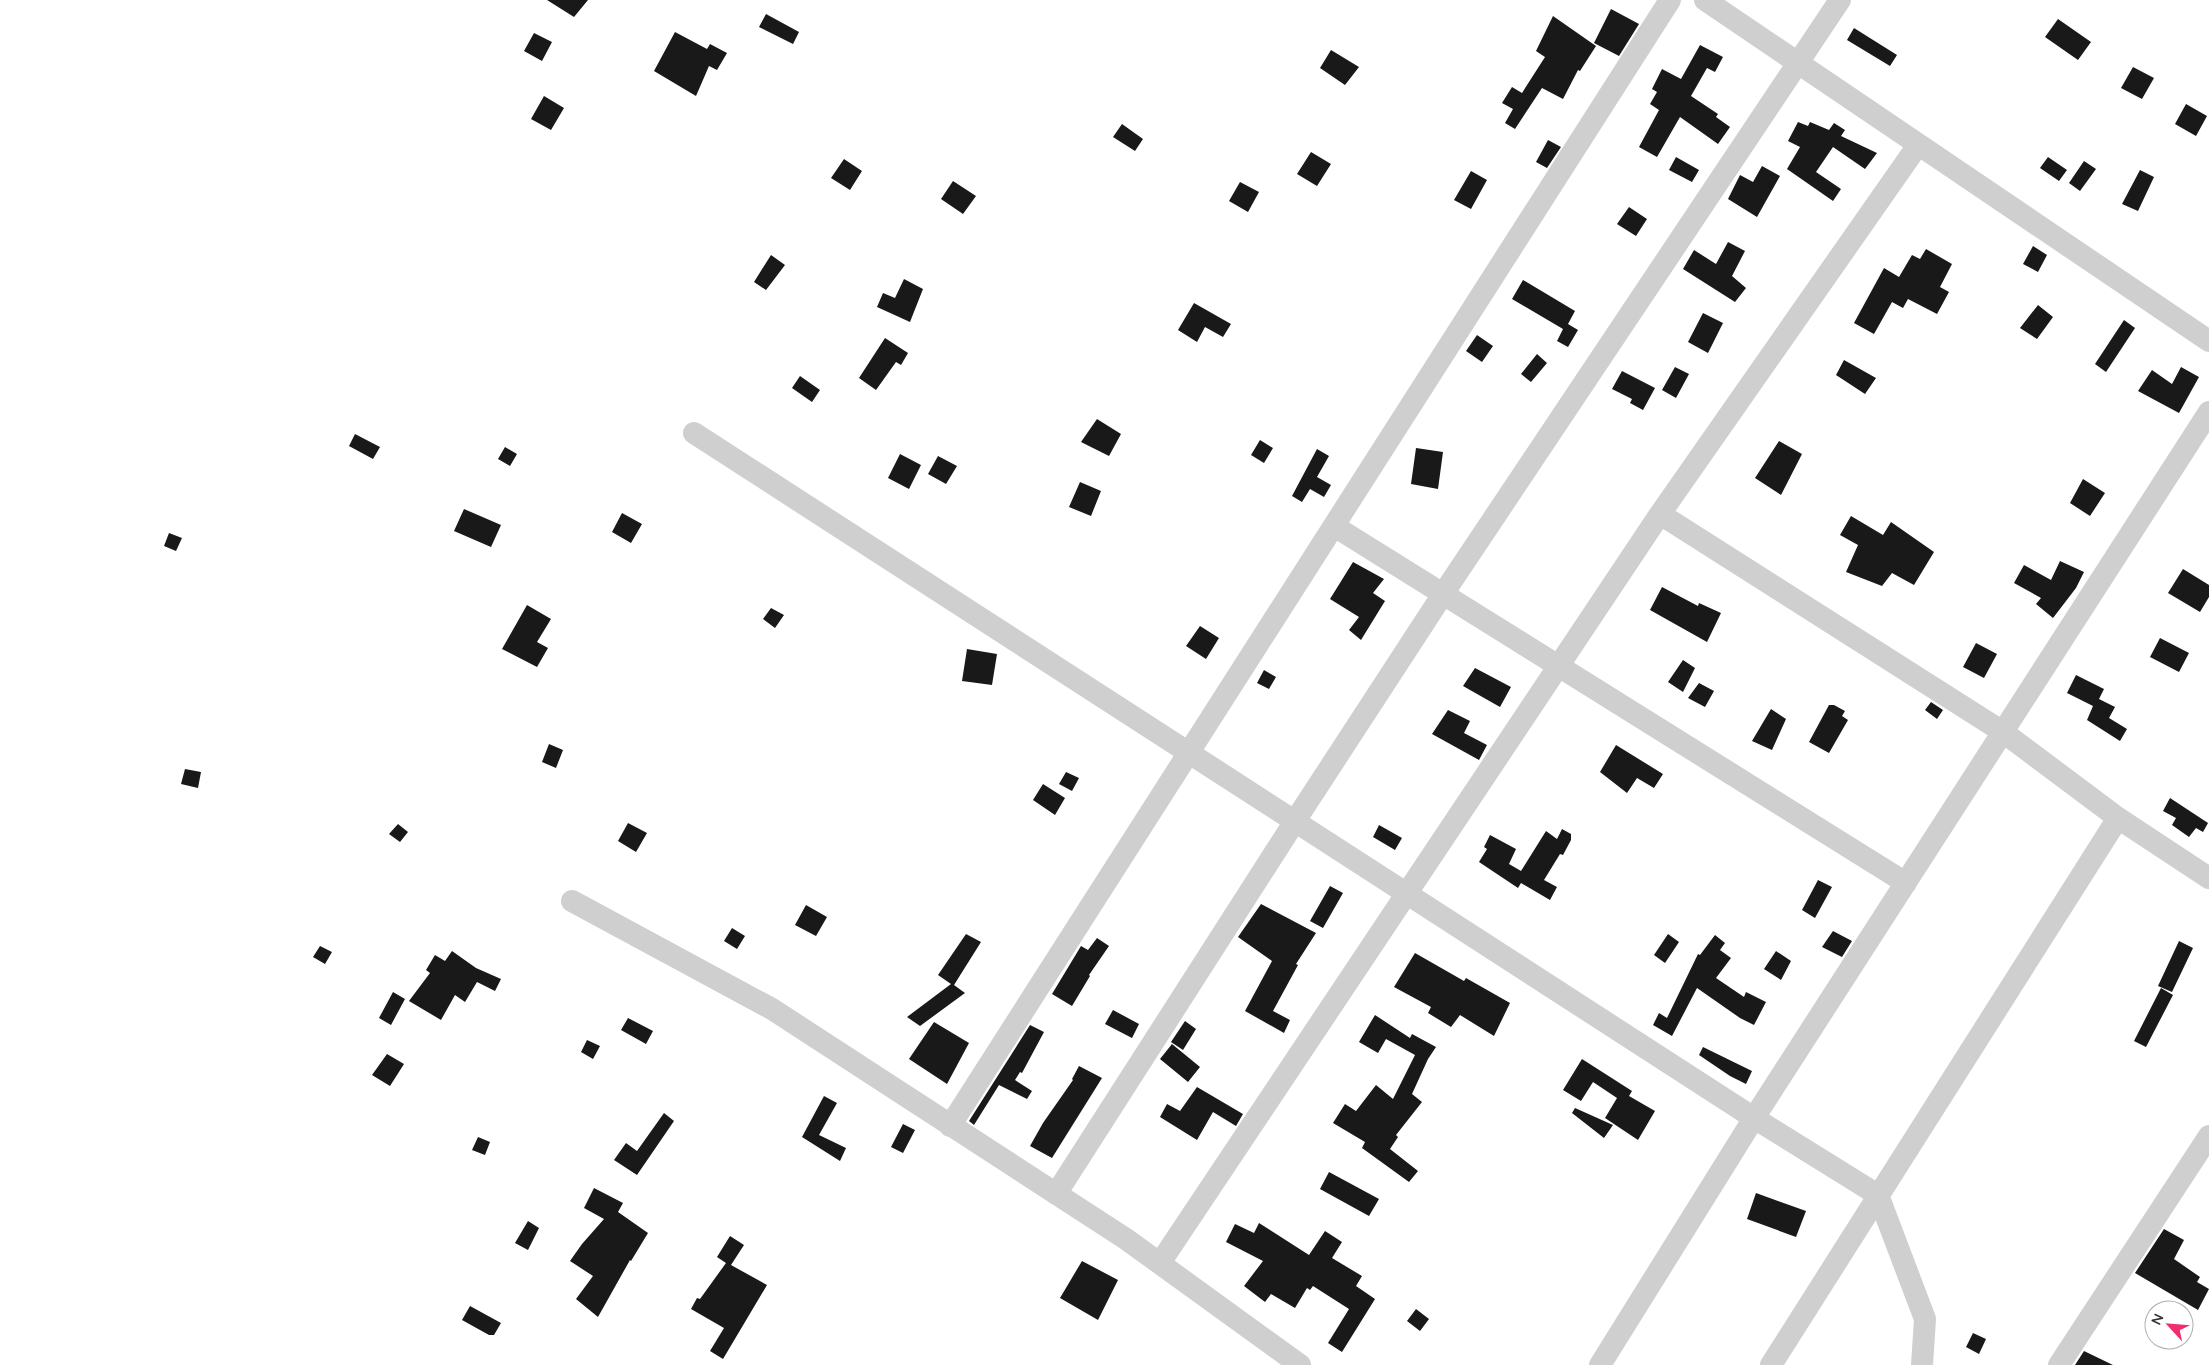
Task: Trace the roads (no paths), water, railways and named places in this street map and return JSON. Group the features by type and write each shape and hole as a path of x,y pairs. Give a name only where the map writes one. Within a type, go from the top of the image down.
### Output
{"street":[{"path":"950,1126 1670,0"},
{"path":"1705,0 2209,341"},
{"path":"1056,1194 1295,821 1444,594 1840,0"},
{"path":"1160,1263 1660,514 1918,145"},
{"path":"1600,1365 1754,1118 2209,412"},
{"path":"694,433 1754,1118 1878,1195 1925,1319 1922,1365"},
{"path":"1660,514 2003,732 2118,818 2209,878"},
{"path":"1334,526 1906,883"},
{"path":"1771,1365 2118,818"},
{"path":"572,901 772,1009 1160,1263 1300,1365"},
{"path":"2059,1365 2209,1136"}]}
